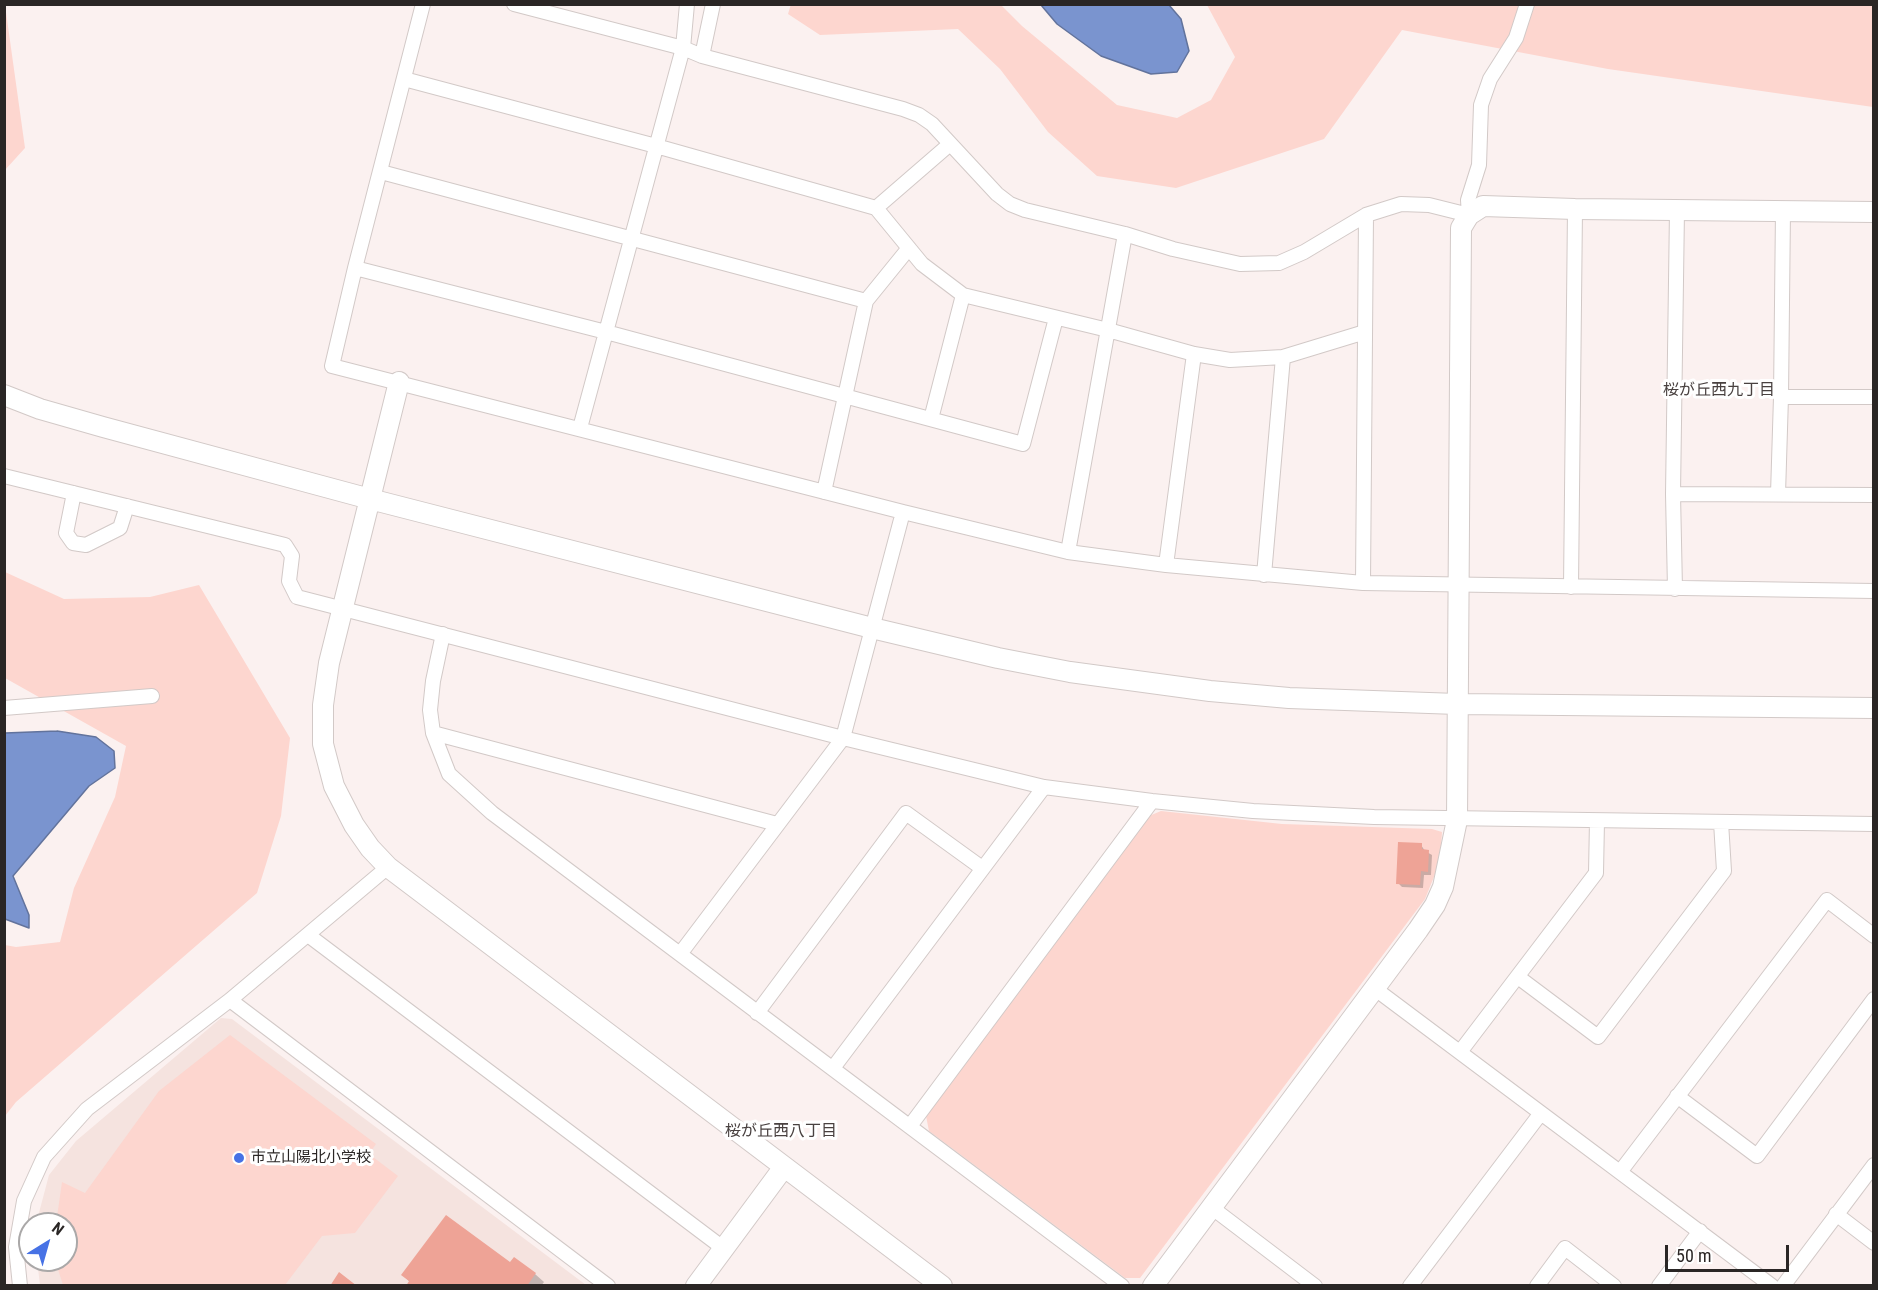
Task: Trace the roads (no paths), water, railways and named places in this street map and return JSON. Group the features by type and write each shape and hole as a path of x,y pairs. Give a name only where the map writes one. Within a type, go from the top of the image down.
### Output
{"street":[{"path":"423,4 332,366 1068,552 1166,566 1363,583 1874,591"},
{"path":"514,4 903,109 919,115 932,124 997,194 1010,204 1173,249 1240,264 1279,262 1304,252 1366,215 1401,204 1429,205 1469,215"},
{"path":"580,428 683,48 687,4"},
{"path":"702,56 713,4"},
{"path":"1469,215 1468,200 1479,165 1482,105 1490,79 1516,38 1527,4"},
{"path":"404,79 656,146 876,208 922,264 963,295 1108,330 1194,354 1230,360 1283,357 1365,332"},
{"path":"876,208 950,144"},
{"path":"381,171 866,301"},
{"path":"1154,1286 1435,905 1443,887 1457,820 1461,228 1469,215 1483,206 1874,212"},
{"path":"1571,587 1575,209"},
{"path":"1676,589 1673,494 1677,210"},
{"path":"1778,494 1783,210"},
{"path":"1363,583 1366,215"},
{"path":"1068,552 1125,234"},
{"path":"824,492 866,301 909,248"},
{"path":"355,268 606,332 1023,444 1056,318"},
{"path":"931,419 963,295"},
{"path":"1166,566 1194,354"},
{"path":"1264,575 1283,357"},
{"path":"399,382 329,663 323,705 323,744 334,786 354,825 370,848 388,867 942,1286"},
{"path":"4,394 40,408 103,427 370,499 872,628 998,658 1070,672 1210,691 1289,698 1457,704 1874,708"},
{"path":"1781,397 1874,398"},
{"path":"4,476 285,545 292,556 289,581 297,597 843,738 1044,787 1252,811 1457,820 1874,824"},
{"path":"74,493 66,533 73,543 86,545 120,528 127,506"},
{"path":"1673,494 1874,495"},
{"path":"680,954 843,738 903,512"},
{"path":"443,634 433,681 430,710 433,734 449,774 492,813 1122,1286"},
{"path":"4,708 152,696"},
{"path":"433,734 777,824"},
{"path":"833,1068 1044,787"},
{"path":"910,1126 1152,801"},
{"path":"757,1013 906,813 982,868"},
{"path":"1460,1052 1596,873 1597,821"},
{"path":"1518,977 1598,1038 1724,871 1721,822"},
{"path":"20,1286 16,1247 24,1201 44,1157 87,1109 230,1000 388,867"},
{"path":"1620,1172 1827,900 1874,936"},
{"path":"308,935 723,1248"},
{"path":"1374,987 1772,1286"},
{"path":"1677,1096 1757,1156 1874,999"},
{"path":"230,1000 608,1286"},
{"path":"1410,1286 1541,1113"},
{"path":"1783,1286 1874,1164"},
{"path":"696,1286 784,1167"},
{"path":"1211,1207 1315,1286"},
{"path":"1836,1214 1874,1243"},
{"path":"1659,1286 1700,1231"},
{"path":"1537,1286 1565,1248 1614,1286"}],"water":[{"path":"1041,5 1169,5 1181,19 1189,51 1177,72 1151,74 1101,56 1057,24"},
{"path":"57,731 96,737 114,751 115,768 89,786 13,876 29,915 29,928 5,919 5,733"}],"place":[{"name":"市立山陽北小学校","path":"239,1158"}],"district":[{"name":"桜が丘西九丁目","path":"1719,391"},
{"name":"桜が丘西八丁目","path":"781,1132"}]}
